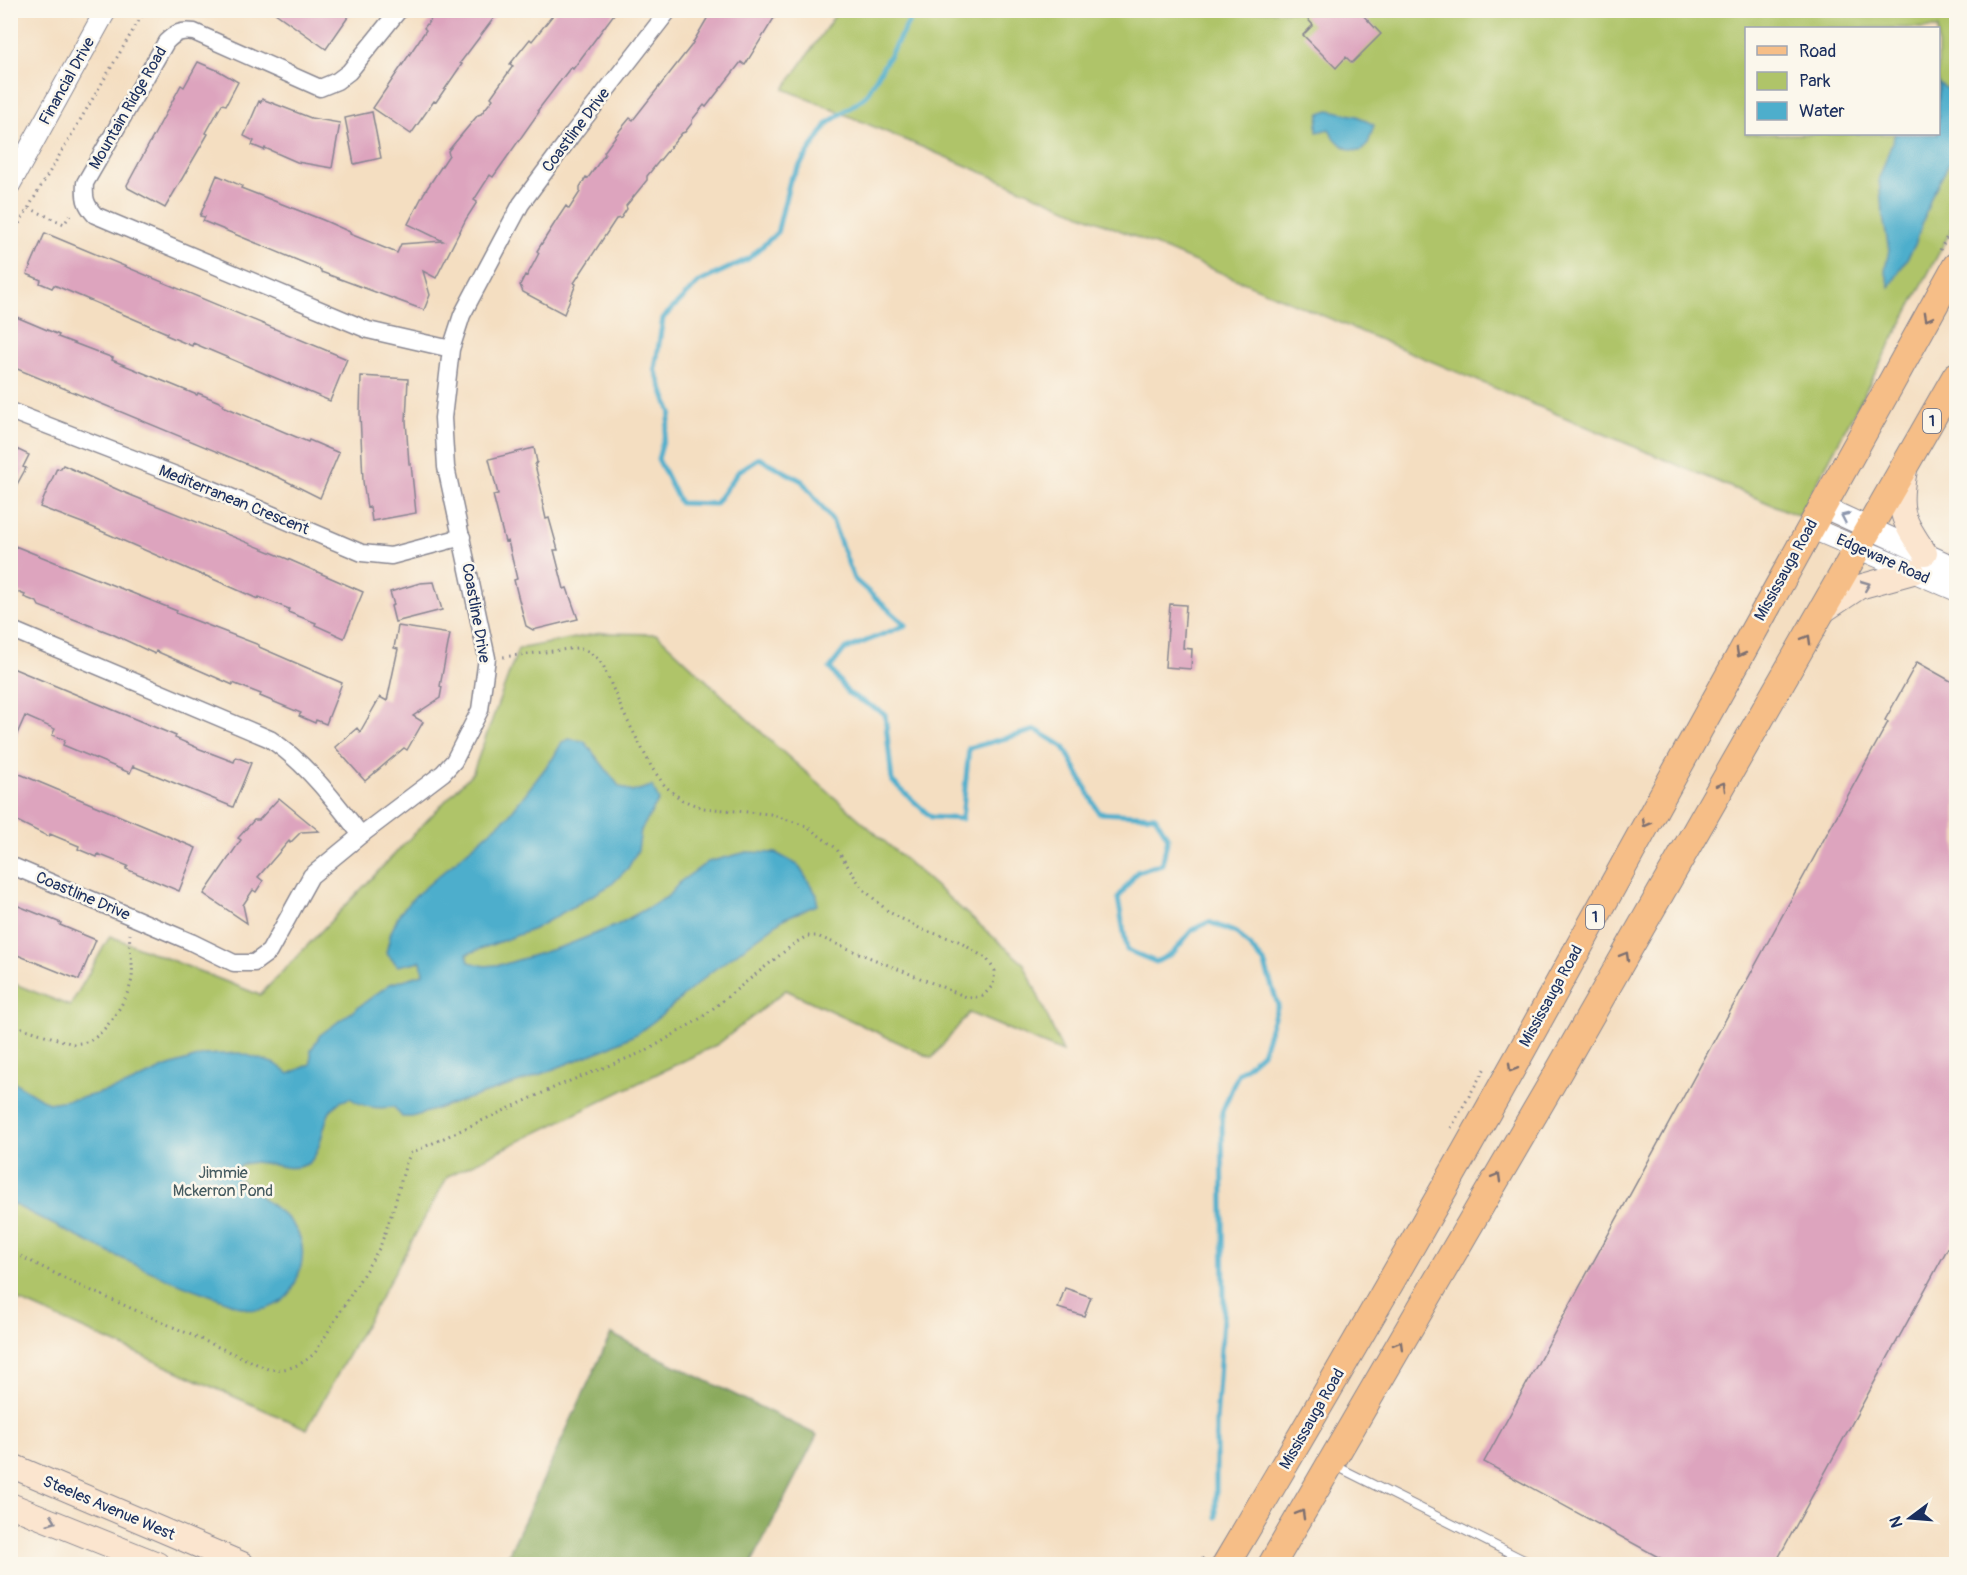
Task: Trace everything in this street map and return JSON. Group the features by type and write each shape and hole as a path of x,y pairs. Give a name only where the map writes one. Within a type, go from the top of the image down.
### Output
{"main road":[{"name":"Mississauga Road","path":"1226,1564 1325,1397 1526,1044 1815,516 1956,266"},
{"name":"1","path":"1272,1564 1823,611 1956,376"},
{"path":"1823,611 1859,587 1919,563 1903,518 1900,495 1906,465"},
{"name":"Steeles Avenue West","path":"10,1465 242,1564"},
{"name":"Steeles Avenue West","path":"10,1505 158,1564"}],"street":[{"name":"Financial Drive","path":"10,184 106,10"},
{"name":"Mountain Ridge Road","path":"84,198 85,183 166,42 174,35 183,31 194,32 320,88 337,81 349,72 399,10"},
{"name":"Coastline Drive","path":"10,866 133,917 234,963 254,963 269,952 311,876 361,835 443,774 454,761 480,710 487,658 446,467 443,418 451,349 462,315 521,204 669,10"},
{"path":"84,198 86,205 95,215 368,330 451,349"},
{"name":"Mediterranean Crescent","path":"10,411 212,489 362,553 392,556 462,537"},
{"name":"Edgeware Road","path":"1815,516 1919,563 1956,590"},
{"name":"Edgeware Road","path":"1919,563 1956,568"},
{"path":"10,629 270,739 290,752 361,835"}],"lane":[{"path":"1331,1463 1532,1564"}],"path":[{"path":"10,239 145,10"},
{"path":"29,208 63,224 84,198"},
{"path":"10,1251 74,1283 268,1369 294,1368 315,1353 380,1247 411,1153 560,1085 648,1050 701,1018 795,943 807,936 817,936 969,998 976,998 989,991 993,985 994,971 987,959 958,941 921,929 889,912 862,888 836,849 806,826 770,814 703,808 682,800 665,786 652,768 622,710 603,665 587,651 577,648 487,658"},
{"path":"10,1024 73,1044 93,1040 120,1007 132,978 129,942 133,917"}],"green space":[{"path":"838,11 1956,11 1956,221 1799,516 784,89"},
{"name":"Jimmie Mckerron Pond","path":"601,633 657,634 776,746 1024,964 1063,1052 969,1013 932,1058 786,990 718,1044 448,1176 307,1429 11,1297 10,982 70,1006 110,936 260,995 473,772 518,649"},
{"path":"611,1334 817,1435 751,1564 504,1564"}],"water":[{"path":"1940,84 1950,92 1956,112 1953,157 1932,195 1915,245 1890,287 1885,270 1889,250 1879,179 1895,135 1940,135"},
{"path":"1329,110 1357,116 1374,125 1368,144 1361,151 1342,145 1329,129 1317,132 1320,113"},
{"path":"569,739 584,741 619,786 632,792 652,786 659,800 641,830 638,850 628,868 611,885 534,929 467,954 469,962 485,966 505,964 567,945 617,925 667,897 681,881 708,862 747,852 776,853 798,865 817,895 817,905 785,918 711,972 638,1033 605,1049 523,1081 412,1117 402,1117 394,1107 370,1107 350,1098 338,1103 332,1109 316,1153 305,1165 288,1167 253,1162 237,1168 237,1177 288,1219 297,1231 302,1244 302,1261 292,1290 287,1297 269,1308 249,1309 184,1286 11,1203 11,1080 48,1103 81,1098 125,1086 166,1067 204,1055 240,1053 276,1064 289,1074 311,1064 311,1050 320,1035 390,984 423,974 421,961 398,966 386,953 391,932 400,913 414,897 508,816 553,758 562,742"}],"building":[{"path":"271,10 353,10 326,49"},
{"path":"438,10 500,10 411,134 373,108"},
{"path":"557,10 617,10 573,69 571,67 538,110 539,112 493,177 490,175 474,200 477,202 436,278 423,271 430,295 424,310 321,272 321,270 203,221 205,217 200,216 217,175 242,186 241,188 323,220 397,253 401,244 443,241 408,224 424,193 449,155 448,151 493,99 491,97 513,66 510,64"},
{"path":"712,10 779,10 745,65 741,62 706,107 704,105 685,132 647,176 647,180 626,206 627,209 621,218 616,219 574,283 576,284 564,314 523,292 520,285 539,253 537,251 566,206 569,209 586,177 588,178 620,130 630,118 633,120 691,46"},
{"path":"1299,10 1358,10 1381,34 1352,63 1346,57 1336,68 1303,35 1313,25"},
{"path":"198,62 238,82 226,105 222,104 206,133 208,134 165,208 128,188 127,185 181,85 184,87"},
{"path":"262,99 311,118 340,123 332,168 297,162 252,145 254,141 244,136 259,101 261,102"},
{"path":"372,112 381,158 354,164 345,118"},
{"path":"45,233 347,359 330,401 193,343 192,346 54,285 52,288 40,283 41,280 27,274"},
{"path":"14,316 59,335 58,337 113,358 112,360 197,395 198,393 224,404 223,406 339,453 320,498 278,477 10,366 10,317 14,318"},
{"path":"361,376 408,379 406,421 416,513 372,521 370,507 367,508 363,481"},
{"path":"10,446 29,455 23,467 26,468 10,497"},
{"path":"534,448 542,501 558,550 554,550 564,589 567,588 578,619 533,630 526,626 518,596 514,580 517,579 508,541 505,542 493,495 498,494 489,459"},
{"path":"63,465 363,592 344,638 315,625 316,623 288,612 289,609 259,597 258,599 85,524 40,507 57,468 60,469"},
{"path":"15,546 259,645 259,647 342,683 326,724 316,720 315,723 299,716 301,713 260,696 261,694 233,683 233,685 156,651 155,654 110,633 39,606 37,602 10,589 10,558"},
{"path":"434,582 442,610 395,622 391,606 394,605 390,592 420,583"},
{"path":"1170,604 1186,605 1183,648 1192,649 1191,669 1165,667"},
{"path":"398,626 450,634 440,686 442,687 440,698 413,716 423,722 407,750 404,748 365,781 335,747 357,728 360,732 380,697 387,701 398,649 394,648"},
{"path":"1917,662 1956,684 1956,1233 1775,1564 1671,1564 1484,1462 1888,722 1885,720"},
{"path":"10,667 176,736 175,738 200,749 234,762 236,757 251,763 233,807 133,766 130,773 63,745 65,740 52,735 55,729 25,716 10,750"},
{"path":"15,772 196,848 179,891 126,869 128,866 98,854 97,857 78,849 79,846 50,834 49,837 15,820 10,816 10,784"},
{"path":"279,798 319,831 301,832 290,843 289,841 258,877 263,881 256,892 253,890 243,905 247,923 204,894 241,840 238,838"},
{"path":"16,905 96,940 79,980 10,952 10,906 15,908"},
{"path":"1065,1288 1091,1297 1084,1316 1058,1308"}],"waterway":[{"path":"916,10 865,97 828,123 790,180 777,233 748,259 699,282 663,318 655,369 671,413 658,459 680,503 715,504 739,471 759,458 802,481 832,520 854,579 906,625 844,650 830,668 848,693 885,714 892,781 931,817 962,819 969,748 1036,730 1064,747 1099,813 1155,816 1168,838 1162,864 1137,872 1118,898 1127,950 1156,962 1173,953 1192,930 1209,922 1237,933 1264,962 1278,1005 1262,1053 1238,1074 1222,1112 1224,1304 1216,1422 1216,1517"}]}
